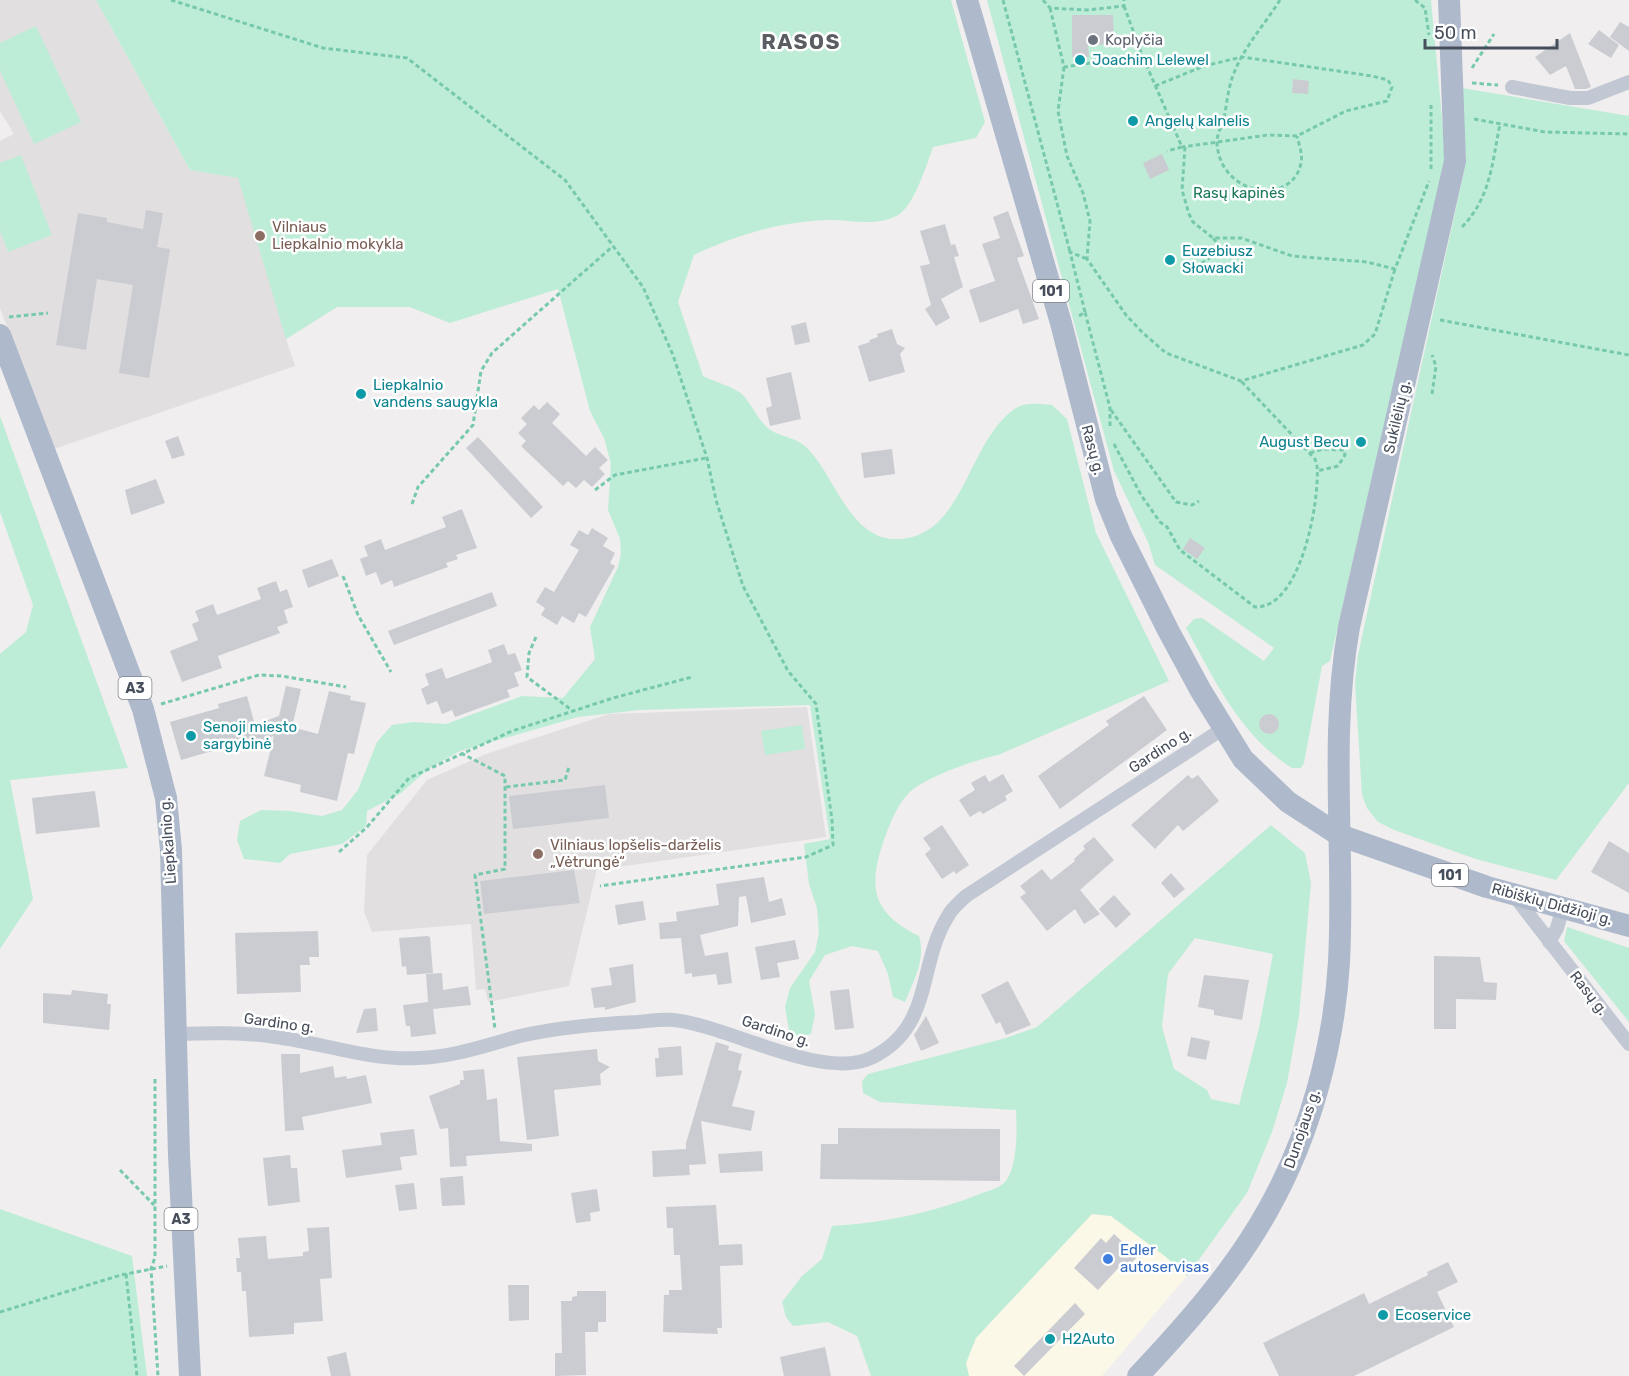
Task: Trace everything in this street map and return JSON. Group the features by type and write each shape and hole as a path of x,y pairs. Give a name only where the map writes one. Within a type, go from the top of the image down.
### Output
{"main road":[{"name":"Rasų g.","path":"967,0 1061,323 1096,467 1110,508 1163,620 1243,759 1288,802 1339,835"},
{"name":"Sukilėlių g.","path":"1339,835 1338,713 1344,658 1433,316 1455,161 1449,0"},
{"name":"Liepkalnio g.","path":"5,326 143,709 166,798 173,909 183,1264 190,1376"},
{"name":"Ribiškių Didžioji g.","path":"1339,835 1440,872 1629,926"},
{"name":"Dunojaus g.","path":"1138,1376 1207,1297 1244,1247 1285,1178 1306,1126 1332,1019 1339,962 1339,835"}],"street":[{"path":"1512,87 1570,98 1588,99 1629,82"},
{"name":"Gardino g.","path":"175,1034 228,1033 275,1037 384,1057 415,1059 445,1057 563,1027 671,1019 702,1024 809,1059 841,1063 869,1059 892,1045 910,1025 923,994 935,943 948,914 966,896 1224,728"},
{"name":"Rasų g.","path":"1513,894 1629,1044"},
{"path":"1549,942 1557,928 1563,907"}],"path":[{"path":"171,0 323,48 407,58 565,180 643,286 673,355 707,458 716,500 743,586 788,671 816,704 832,820 832,845 806,857 600,886"},
{"path":"1003,0 1110,408 1113,442 1127,472 1180,550 1256,607 1270,604 1282,595 1297,572 1309,534 1317,471 1316,459 1241,381 1166,353 1126,315 1087,259 1070,252"},
{"path":"1043,0 1050,8 1064,67 1058,111 1067,156 1083,193 1090,222 1087,259"},
{"path":"1124,0 1124,6 1155,86 1184,147 1182,190 1189,214 1193,222 1218,244 1215,255 1189,272"},
{"path":"1280,0 1233,74 1216,142 1225,169 1232,178 1245,188 1271,191 1289,181 1299,170 1302,159 1297,136"},
{"path":"1415,0 1425,8 1430,42"},
{"path":"1050,8 1087,10 1124,6"},
{"path":"1469,73 1494,34"},
{"path":"1064,67 1142,54"},
{"path":"1155,86 1204,66 1242,57 1372,76 1388,80 1392,87 1388,100 1346,111 1297,136 1268,135 1167,151"},
{"path":"1241,381 1363,345 1375,334 1395,269 1430,178 1433,155 1429,147 1431,96"},
{"path":"1454,116 1545,132 1629,134"},
{"path":"1457,231 1475,213 1484,198 1500,124"},
{"path":"1213,238 1241,238 1292,256 1367,262 1395,269"},
{"path":"412,504 418,487 473,425 481,371 492,353 613,246"},
{"path":"1061,323 1074,320 1085,312"},
{"path":"5,326 48,313"},
{"path":"1433,316 1629,355"},
{"path":"1432,355 1436,366 1432,394"},
{"path":"1110,408 1176,502 1192,505 1199,501"},
{"path":"1310,453 1323,449 1344,450 1345,455 1338,466 1317,471"},
{"path":"595,490 615,475 707,458"},
{"path":"343,576 358,615 391,672"},
{"path":"536,637 529,653 526,677 573,711"},
{"path":"143,709 197,696 259,675 282,676 346,687"},
{"path":"339,852 367,827 409,778 512,731 692,677"},
{"path":"461,753 505,776 505,869 476,875 497,1042"},
{"path":"506,787 565,780 569,767"},
{"path":"155,1074 155,1257 151,1269 158,1376"},
{"path":"120,1170 155,1205"},
{"path":"0,1312 126,1274 183,1264"},
{"path":"126,1274 137,1376"}],"shaded area":[{"name":"Vilniaus Liepkalnio mokykla","path":"0,0 96,0 190,170 238,177 450,323 410,307 337,307 286,339 295,366 54,449 0,308 0,141 14,134 0,111"},
{"name":"Vilniaus lopšelis-darželis „Vėtrungė“","path":"807,707 826,837 618,867 598,865 569,986 488,1002 485,989 476,990 471,924 372,932 364,912 367,855 427,780 486,754 609,714"},
{"path":"1092,1214 1111,1216 1166,1257 1187,1276 1102,1376 969,1376 965,1363 976,1338"}],"green space":[{"path":"96,0 951,0 985,122 976,138 933,147 909,203 898,215 889,219 871,222 826,220 791,224 726,241 694,255 678,302 703,376 740,393 769,429 805,446 856,519 868,530 882,537 899,539 921,534 938,522 952,505 986,442 1000,423 1020,406 1052,405 1067,419 1096,533 1169,681 998,755 938,775 916,787 905,797 885,837 876,869 875,883 882,907 903,927 919,936 920,961 905,1002 893,997 888,974 878,951 852,946 825,955 809,981 815,1014 811,1034 799,1037 789,1030 785,1007 790,988 815,952 819,933 817,908 809,884 804,844 830,839 810,705 639,710 578,717 460,751 428,769 401,793 367,811 366,826 342,844 290,854 280,863 244,859 237,840 240,821 261,810 290,811 322,816 342,810 358,790 377,742 392,725 413,722 446,724 522,696 563,698 595,659 590,627 618,567 621,553 620,539 608,510 611,464 604,438 590,411 558,289 450,323 410,307 337,307 286,339 238,178 190,170"},
{"name":"Rasų kapinės","path":"987,0 1431,0 1444,139 1444,166 1330,661 1322,666 1304,763 1301,768 1292,768 1274,755 1243,724 1218,687 1186,628 1194,619 1202,618 1264,661 1274,648 1155,565 1148,542 1114,471"},
{"path":"36,26 81,122 34,144 0,71 0,43"},
{"path":"1462,88 1629,116 1629,783 1556,880 1476,859 1394,830 1378,822 1367,808 1362,795 1355,683 1358,655 1466,162"},
{"path":"21,155 52,235 8,252 0,231 0,163"},
{"path":"0,416 128,768 10,780 33,899 0,949 0,654 26,632 33,605 0,512"},
{"path":"802,725 805,749 765,755 761,731"},
{"path":"1271,825 1305,853 1311,883 1299,1016 1287,1083 1272,1132 1247,1193 1187,1276 1166,1257 1111,1216 1092,1214 976,1338 966,1363 969,1376 871,1376 857,1336 828,1322 793,1326 786,1317 782,1302 802,1276 822,1259 832,1226 889,1220 926,1212 962,1201 1003,1184 1009,1175 1014,1157 1016,1110 880,1102 863,1093 862,1081 868,1074 1006,1038 1037,1027","holes":["1195,938 1273,954 1259,1028 1239,1105 1211,1099 1207,1090 1174,1069 1162,1027 1168,974"]},
{"path":"1567,927 1629,948 1629,1022 1564,941"},
{"path":"0,1209 132,1256 147,1376 0,1376"}],"building":[{"name":"Koplyčia","path":"1072,15 1113,15 1114,44 1088,45 1089,57 1072,57"},
{"path":"1620,22 1629,27 1629,51 1610,37"},
{"path":"1599,30 1619,45 1611,58 1588,44"},
{"path":"1570,33 1591,87 1586,89 1575,89 1566,66 1550,75 1535,57"},
{"path":"1293,79 1309,81 1308,94 1292,93"},
{"path":"1162,154 1169,170 1150,179 1143,163"},
{"path":"146,210 163,213 157,247 170,249 149,378 119,373 133,285 97,279 86,350 56,345 78,213 107,218 107,222 143,229"},
{"path":"1008,211 1024,256 1017,258 1039,319 1023,324 1018,309 980,323 969,290 995,281 982,244 1000,238 993,217"},
{"path":"945,224 951,245 955,244 959,256 954,257 963,287 941,299 950,318 936,326 925,309 931,305 920,266 930,264 920,231"},
{"path":"806,322 810,342 795,345 791,326"},
{"path":"892,329 897,344 905,348 900,354 905,372 869,382 858,346 878,337 877,334"},
{"path":"791,372 801,419 770,426 766,408 772,406 766,378"},
{"path":"547,402 560,414 552,423 586,456 595,447 608,460 599,468 605,474 592,487 584,480 576,488 568,481 563,486 521,446 526,441 518,433 527,424 521,418 534,405 539,410"},
{"path":"178,436 185,455 172,459 165,441"},
{"path":"478,437 543,507 531,518 466,448"},
{"path":"892,449 895,474 864,478 861,453"},
{"path":"156,479 165,503 131,515 125,490"},
{"path":"462,509 477,548 456,555 458,559 446,563 448,567 394,587 392,580 381,585 376,572 366,576 360,559 368,556 364,546 381,539 385,550 446,527 442,517"},
{"path":"592,528 608,538 603,546 615,553 610,563 615,566 586,617 579,613 574,623 562,616 557,625 541,615 545,608 536,602 545,587 554,592 579,550 570,545 579,530 588,535"},
{"path":"1190,538 1205,548 1197,559 1183,549"},
{"path":"332,559 339,576 308,588 302,570"},
{"path":"276,581 280,592 287,589 293,607 284,610 288,623 277,627 280,633 218,656 222,668 182,682 170,651 198,640 192,624 199,621 195,611 213,604 217,615 261,599 257,588"},
{"path":"492,592 497,606 394,645 388,631"},
{"path":"504,644 508,655 515,653 522,670 514,673 519,686 507,690 510,697 455,717 452,710 442,714 437,701 427,705 421,689 429,685 425,674 442,668 446,679 492,662 488,650"},
{"path":"286,686 301,689 292,727 318,734 329,691 351,696 350,700 366,703 354,754 348,753 337,801 300,792 301,785 264,776 274,736 235,750 233,745 181,760 170,722 219,708 218,704 247,696 255,725 279,716"},
{"path":"1144,696 1167,730 1060,809 1038,776 1109,725 1106,721"},
{"path":"1269,714 1276,717 1279,724 1276,731 1269,734 1262,731 1259,724 1262,717"},
{"path":"1003,774 1013,791 1005,796 1007,800 983,814 980,811 970,817 959,800 975,790 971,783 985,775 989,782"},
{"path":"1188,775 1192,779 1198,775 1219,801 1183,831 1178,825 1155,849 1131,825"},
{"path":"605,785 609,818 513,829 509,796"},
{"path":"95,791 100,827 36,834 32,798"},
{"path":"942,825 969,865 956,874 954,871 942,879 925,854 931,849 923,838"},
{"path":"1094,837 1114,860 1080,890 1100,914 1084,924 1075,909 1047,931 1020,897 1026,893 1020,886 1042,869 1051,880 1075,861 1074,859 1085,849 1083,846"},
{"path":"1609,841 1629,853 1629,893 1591,872"},
{"path":"574,870 580,903 484,914 480,881"},
{"path":"1171,873 1185,889 1174,898 1161,883"},
{"path":"764,877 769,902 782,898 786,915 751,923 746,896 739,897 738,926 700,935 705,956 728,952 732,983 718,985 716,974 692,977 692,973 685,974 681,938 660,939 659,923 677,921 676,912 719,905 716,884"},
{"path":"1114,895 1131,914 1116,928 1099,909"},
{"path":"643,901 646,920 618,925 615,905"},
{"path":"318,931 319,957 309,957 310,965 300,965 301,992 237,994 235,933"},
{"path":"430,937 433,973 407,975 406,966 402,967 399,938"},
{"path":"795,940 799,959 777,963 780,977 761,980 755,947"},
{"path":"1434,956 1480,957 1484,982 1497,983 1496,1000 1456,999 1456,1029 1434,1029"},
{"path":"633,964 636,1002 605,1010 605,1007 594,1008 591,988 612,985 609,968"},
{"path":"442,973 443,990 468,986 471,1005 433,1009 436,1034 411,1037 410,1026 406,1026 403,1005 428,1002 426,974"},
{"path":"1204,975 1249,980 1242,1020 1214,1015 1214,1010 1198,1007"},
{"path":"1008,981 1031,1025 1006,1035 1000,1022 996,1024 981,995"},
{"path":"849,989 854,1028 835,1030 830,991"},
{"path":"72,990 108,994 107,1004 111,1004 109,1030 43,1023 43,993 71,995"},
{"path":"376,1008 378,1031 356,1033 364,1009"},
{"path":"926,1016 939,1043 921,1051 914,1035"},
{"path":"1191,1037 1210,1041 1206,1060 1187,1056"},
{"path":"716,1042 729,1046 728,1050 742,1054 738,1070 742,1071 732,1106 755,1111 751,1131 701,1121 706,1164 689,1165 690,1175 653,1177 652,1151 686,1149"},
{"path":"681,1046 683,1075 656,1077 655,1058 659,1058 658,1048"},
{"path":"597,1049 598,1061 610,1067 600,1074 601,1085 554,1090 559,1136 527,1140 517,1057"},
{"path":"281,1054 300,1054 300,1073 333,1066 335,1078 346,1076 347,1079 366,1075 372,1103 302,1117 304,1130 285,1131"},
{"path":"484,1069 487,1100 497,1098 500,1141 532,1144 532,1151 466,1156 467,1166 450,1167 448,1128 440,1129 429,1096 460,1084 460,1080 464,1080 463,1071"},
{"path":"838,1128 1000,1129 1000,1181 820,1179 821,1144 838,1144"},
{"path":"414,1129 417,1155 400,1157 402,1170 346,1178 342,1150 382,1145 380,1133"},
{"path":"762,1151 763,1171 720,1173 718,1154"},
{"path":"290,1155 291,1168 297,1168 300,1202 268,1206 263,1158"},
{"path":"463,1176 465,1205 442,1206 440,1178"},
{"path":"414,1183 417,1209 399,1211 395,1185"},
{"path":"597,1189 600,1211 590,1213 591,1221 576,1223 571,1193"},
{"path":"716,1205 719,1245 742,1244 743,1265 720,1266 722,1328 717,1328 718,1334 663,1332 664,1295 669,1295 669,1290 682,1290 680,1255 674,1255 673,1228 667,1228 666,1207"},
{"path":"329,1227 332,1278 320,1279 323,1321 294,1323 294,1334 249,1337 246,1291 242,1291 241,1272 237,1272 236,1258 240,1258 238,1238 266,1236 268,1259 303,1256 303,1252 309,1251 307,1228"},
{"name":"Edler autoservisas","path":"1114,1234 1138,1256 1128,1267 1123,1263 1098,1290 1074,1268 1101,1238 1106,1243"},
{"name":"Ecoservice","path":"1448,1262 1458,1282 1437,1292 1454,1327 1354,1376 1279,1376 1263,1343 1364,1293 1369,1304 1428,1275 1427,1272"},
{"path":"508,1285 529,1285 529,1320 509,1321"},
{"path":"577,1291 606,1291 606,1322 598,1322 598,1332 585,1332 586,1375 555,1376 555,1353 562,1353 561,1301 572,1301 572,1297 577,1296"},
{"name":"H2Auto","path":"1075,1303 1085,1314 1024,1376 1014,1366"},
{"path":"825,1347 831,1376 784,1376 780,1357"},
{"path":"346,1352 351,1376 331,1376 327,1357"}],"place":[{"name":"Koplyčia","path":"1093,40"},
{"name":"Joachim Lelewel","path":"1080,60"},
{"name":"Angelų kalnelis","path":"1133,121"},
{"name":"Vilniaus Liepkalnio mokykla","path":"260,236"},
{"name":"Euzebiusz Słowacki","path":"1170,260"},
{"name":"Liepkalnio vandens saugykla","path":"361,394"},
{"name":"August Becu","path":"1361,442"},
{"name":"Senoji miesto sargybinė","path":"191,736"},
{"name":"Vilniaus lopšelis-darželis „Vėtrungė“","path":"538,854"},
{"name":"Edler autoservisas","path":"1108,1259"},
{"name":"Ecoservice","path":"1383,1315"},
{"name":"H2Auto","path":"1050,1339"}],"district":[{"name":"RASOS","path":"801,42"}]}
